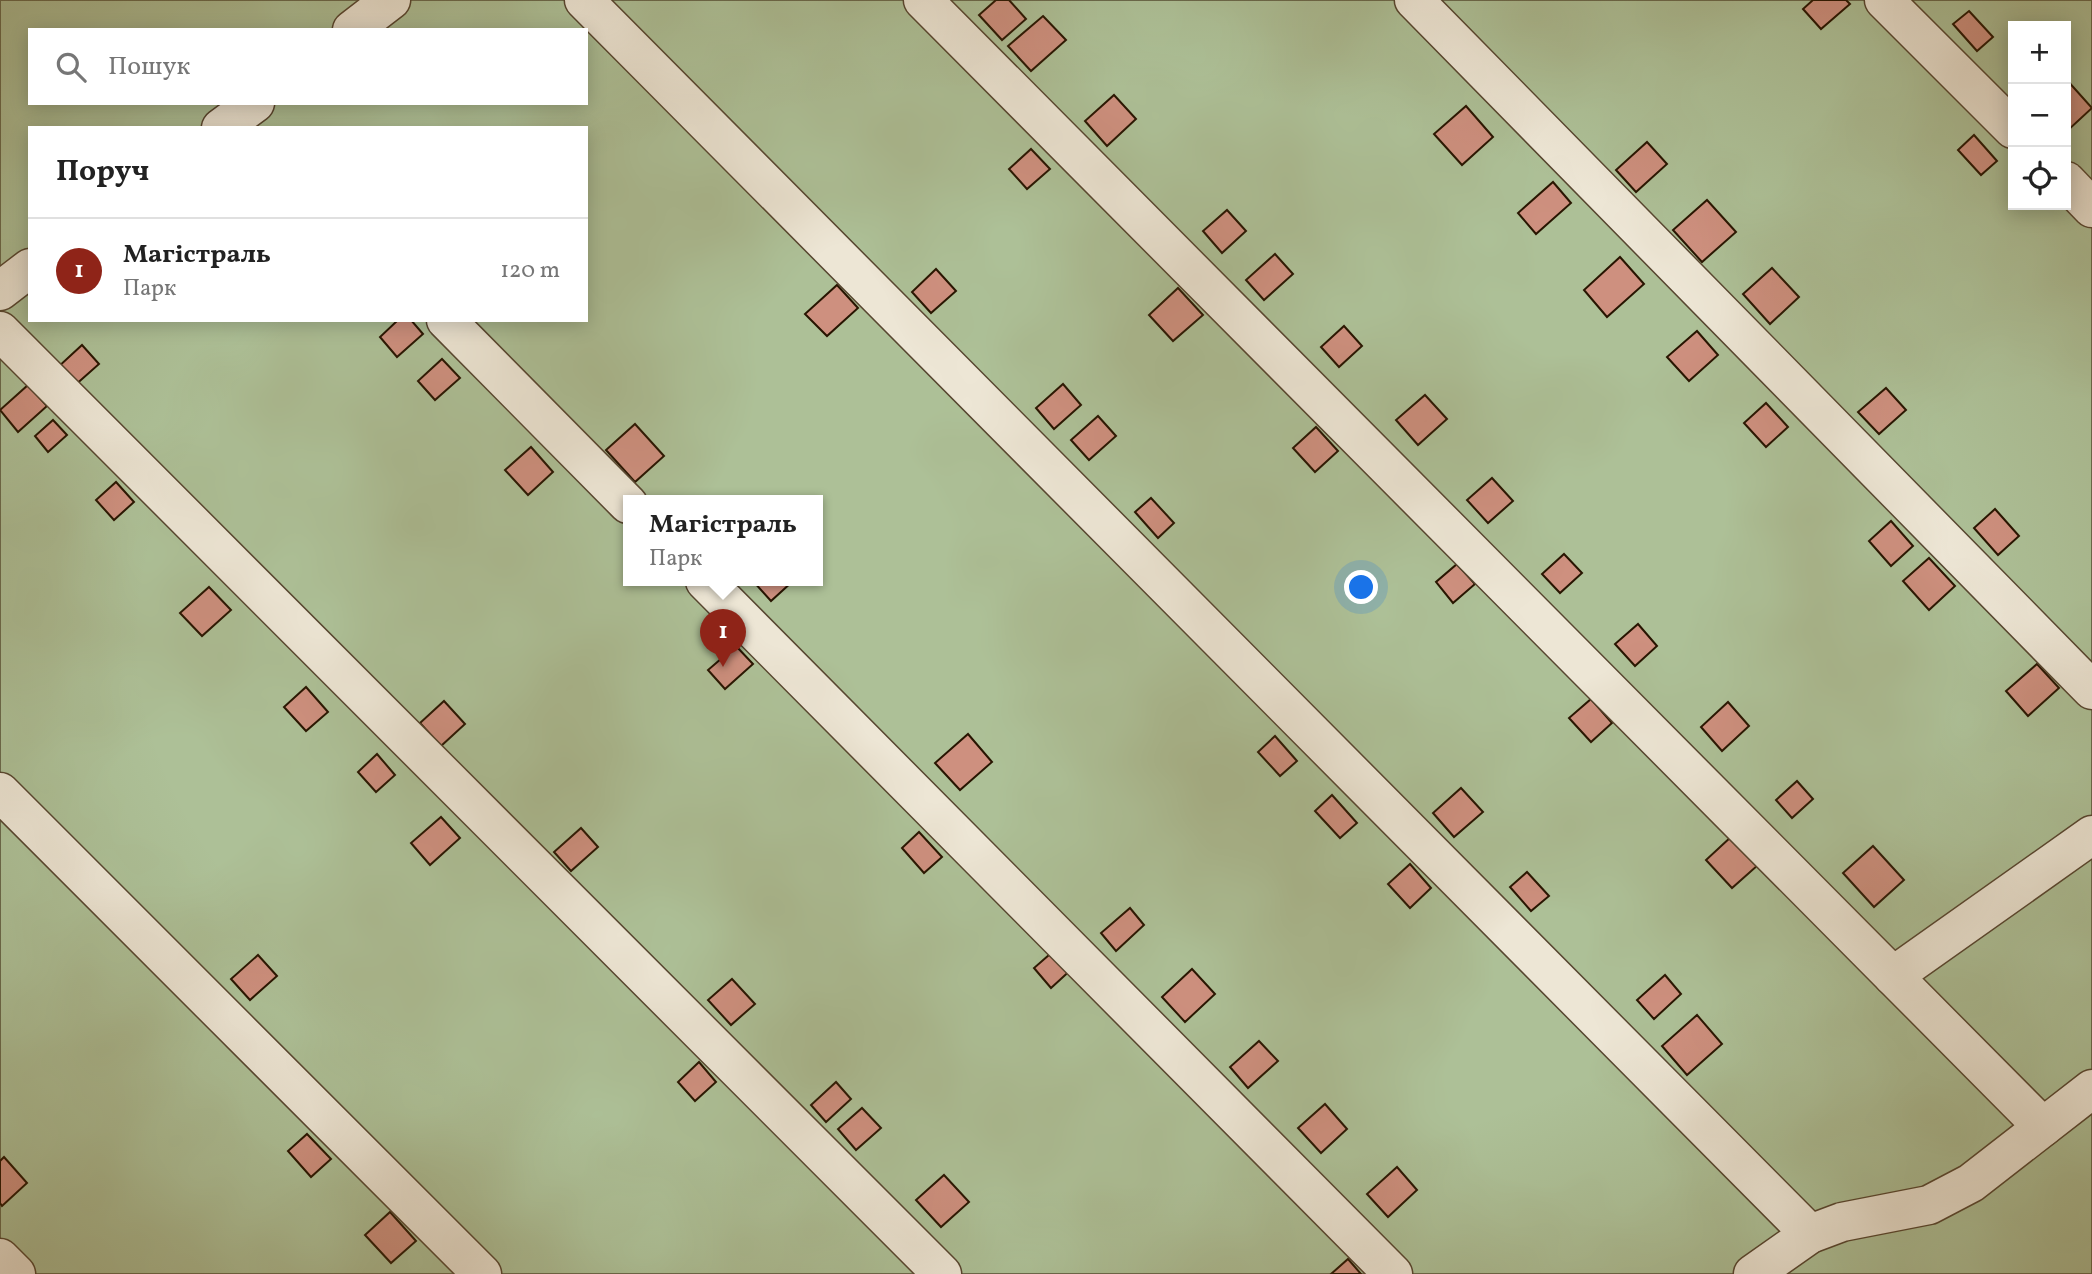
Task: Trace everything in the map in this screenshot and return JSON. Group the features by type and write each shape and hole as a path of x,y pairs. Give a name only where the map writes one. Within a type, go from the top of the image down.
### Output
{"lane":[{"path":"355,28 391,0"},
{"path":"584,0 1810,1234"},
{"path":"923,0 2043,1127"},
{"path":"1414,0 2092,690"},
{"path":"1884,0 2008,124"},
{"path":"2071,186 2092,208"},
{"path":"0,291 28,270"},
{"path":"448,322 623,499"},
{"path":"0,331 942,1274"},
{"path":"710,586 1393,1274"},
{"path":"0,792 482,1274"},
{"path":"1893,976 2092,835"},
{"path":"1753,1274 1810,1234 1842,1222 1930,1205 1971,1183 2092,1089"},
{"path":"0,1258 16,1274"}],"green space":[{"path":"0,0 2092,0 2092,1274 0,1274"}],"building":[{"path":"996,0 1009,0 1026,19 1002,40 979,15"},
{"path":"1813,0 1846,0 1850,4 1821,29 1803,9"},
{"path":"1969,11 1993,37 1977,51 1953,24"},
{"path":"1043,16 1066,40 1031,71 1008,46"},
{"path":"2071,85 2092,108 2071,127"},
{"path":"1114,95 1136,119 1107,146 1085,121"},
{"path":"1466,106 1493,137 1462,165 1434,134"},
{"path":"1974,135 1997,161 1981,175 1958,150"},
{"path":"1647,142 1667,164 1636,192 1616,170"},
{"path":"1031,149 1050,169 1027,189 1009,169"},
{"path":"1553,182 1571,203 1536,234 1518,213"},
{"path":"1707,200 1736,232 1702,262 1673,230"},
{"path":"1227,210 1246,231 1222,253 1203,231"},
{"path":"1275,254 1293,274 1264,300 1246,280"},
{"path":"1620,257 1644,284 1607,317 1584,290"},
{"path":"1772,268 1799,297 1770,324 1743,294"},
{"path":"936,269 956,291 931,313 912,292"},
{"path":"837,285 858,308 827,336 805,314"},
{"path":"1178,288 1203,315 1173,341 1149,315"},
{"path":"396,322 413,322 423,334 397,357 380,337"},
{"path":"1344,326 1362,346 1339,367 1321,347"},
{"path":"1697,331 1718,355 1689,381 1667,357"},
{"path":"82,345 99,364 73,387 57,368"},
{"path":"442,359 460,378 435,400 418,381"},
{"path":"1063,384 1081,405 1054,429 1036,408"},
{"path":"28,385 47,406 18,432 0,410"},
{"path":"1886,388 1906,410 1879,434 1858,412"},
{"path":"1425,395 1447,419 1418,445 1396,420"},
{"path":"1766,403 1788,427 1766,447 1744,423"},
{"path":"1098,416 1116,436 1089,460 1071,440"},
{"path":"53,420 67,435 48,452 35,436"},
{"path":"635,424 664,456 635,482 606,450"},
{"path":"1316,427 1338,451 1315,472 1293,448"},
{"path":"531,447 553,472 528,495 505,470"},
{"path":"1492,478 1513,501 1488,523 1467,500"},
{"path":"116,482 134,502 114,520 96,500"},
{"path":"1151,498 1174,523 1158,538 1135,512"},
{"path":"1995,509 2019,536 1998,555 1974,528"},
{"path":"1891,521 1913,546 1891,566 1869,541"},
{"path":"1564,554 1582,573 1560,593 1542,574"},
{"path":"1929,558 1955,586 1929,610 1903,581"},
{"path":"1457,564 1475,584 1453,603 1436,582"},
{"path":"758,586 788,586 771,601"},
{"path":"209,587 231,610 202,636 180,613"},
{"path":"1638,624 1657,646 1635,666 1615,644"},
{"path":"736,646 753,664 725,689 708,670"},
{"path":"2037,664 2059,688 2028,716 2006,691"},
{"path":"306,687 328,712 306,731 284,707"},
{"path":"1591,699 1612,723 1591,742 1569,718"},
{"path":"444,701 465,724 441,746 420,723"},
{"path":"1728,702 1749,726 1722,751 1701,727"},
{"path":"968,734 992,762 960,790 935,763"},
{"path":"1275,736 1297,761 1280,776 1258,752"},
{"path":"377,754 395,775 376,792 358,772"},
{"path":"1797,781 1813,799 1792,818 1776,800"},
{"path":"1461,788 1483,812 1454,837 1433,813"},
{"path":"1332,795 1357,823 1340,838 1315,811"},
{"path":"441,817 460,838 430,865 411,843"},
{"path":"581,828 598,847 571,871 554,852"},
{"path":"919,832 942,857 924,873 902,848"},
{"path":"1732,836 1758,865 1732,888 1706,860"},
{"path":"1873,846 1904,880 1874,907 1843,873"},
{"path":"1410,864 1431,888 1410,908 1388,884"},
{"path":"1527,872 1549,896 1531,911 1510,887"},
{"path":"1130,908 1144,925 1116,951 1101,933"},
{"path":"1057,948 1074,967 1051,988 1034,968"},
{"path":"258,955 277,976 250,1000 231,979"},
{"path":"1192,969 1215,994 1185,1022 1162,997"},
{"path":"1665,975 1681,994 1654,1019 1637,1000"},
{"path":"732,979 755,1004 731,1025 708,1000"},
{"path":"1697,1015 1722,1044 1687,1075 1662,1046"},
{"path":"1259,1041 1278,1061 1248,1088 1230,1067"},
{"path":"699,1062 716,1082 695,1101 678,1082"},
{"path":"836,1082 851,1099 826,1122 811,1105"},
{"path":"1325,1104 1347,1129 1321,1153 1298,1128"},
{"path":"862,1108 881,1128 856,1150 838,1129"},
{"path":"307,1134 331,1159 311,1177 288,1151"},
{"path":"4,1157 27,1183 2,1206 0,1161"},
{"path":"1397,1167 1417,1190 1388,1217 1367,1194"},
{"path":"944,1175 969,1202 941,1227 916,1200"},
{"path":"390,1212 416,1241 391,1263 365,1235"},
{"path":"1348,1259 1361,1274 1331,1274"}],"place":[{"name":"Магістраль","path":"723,667"}]}
